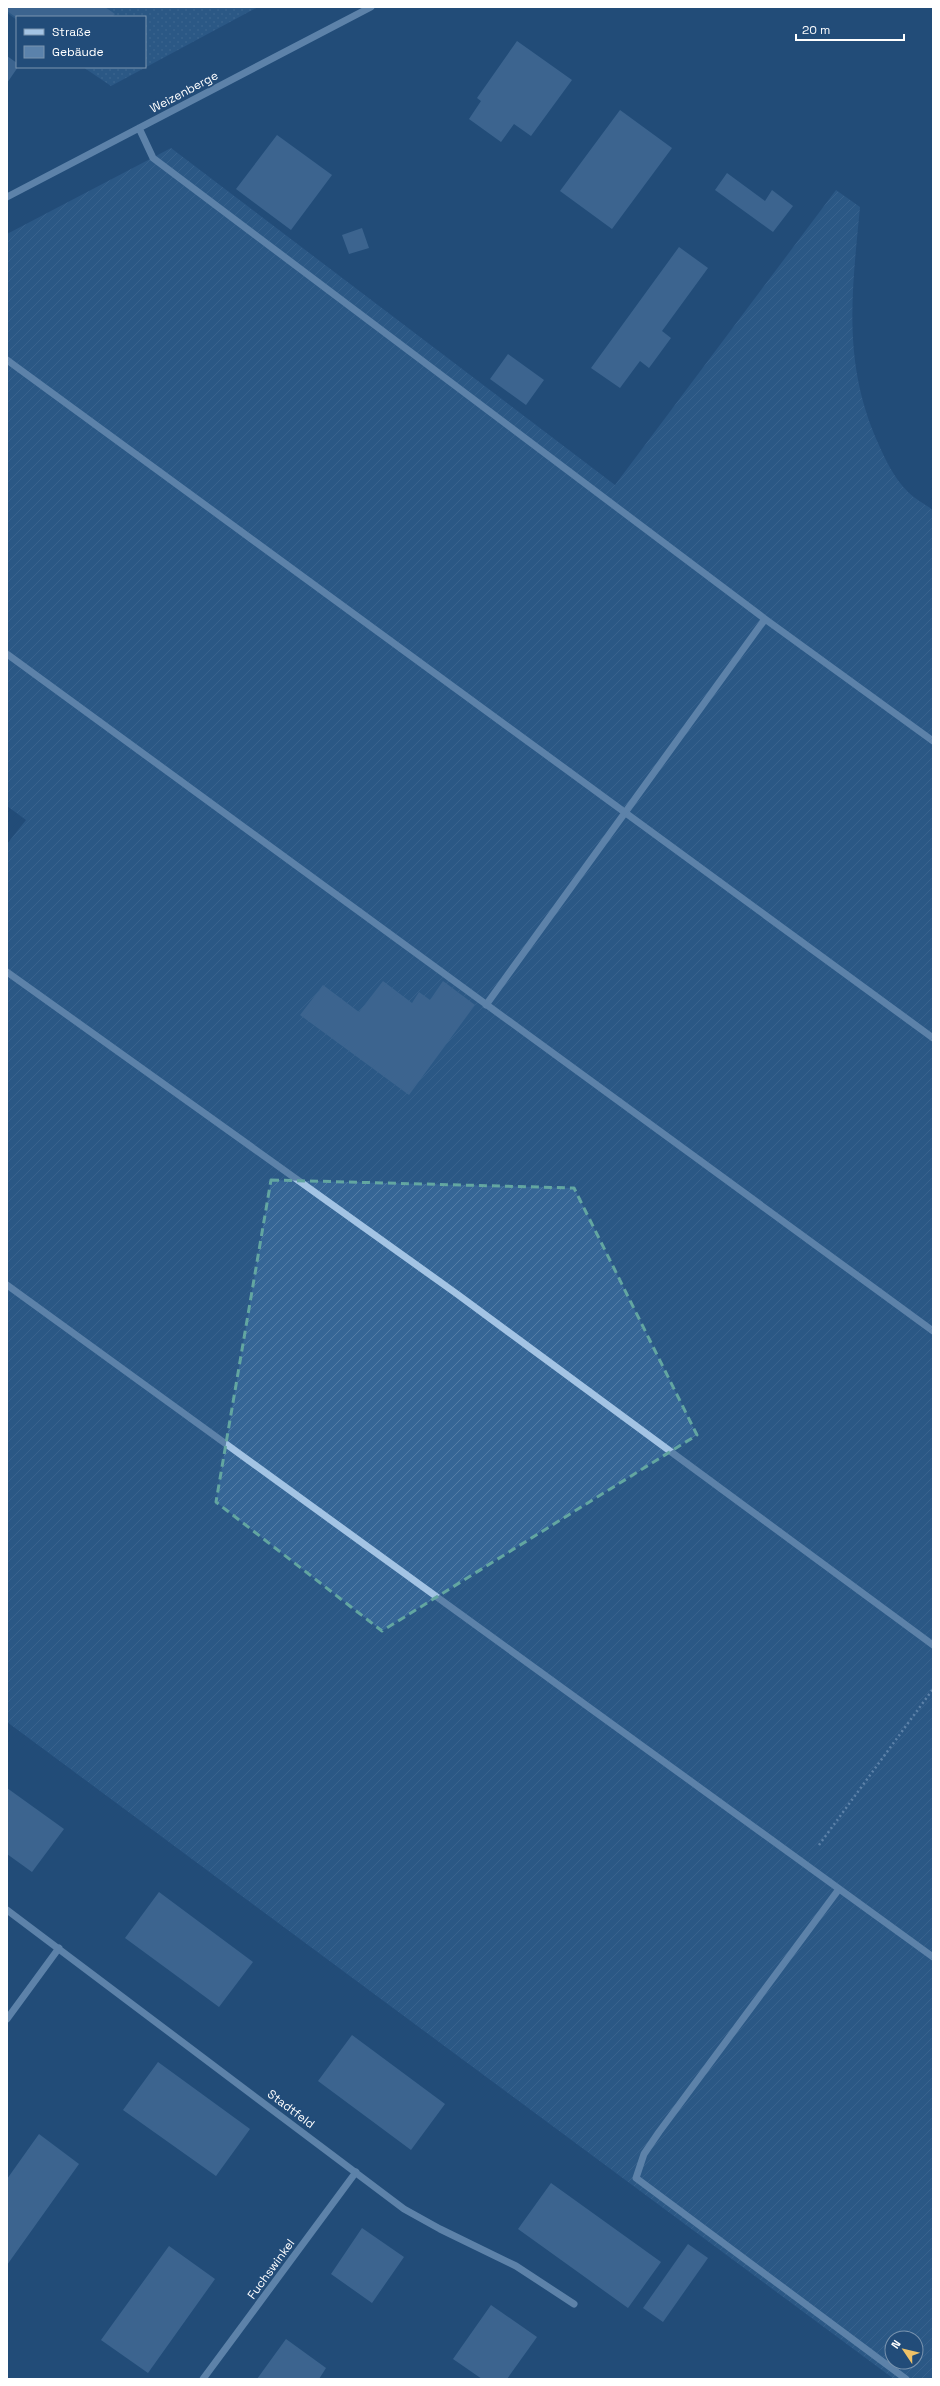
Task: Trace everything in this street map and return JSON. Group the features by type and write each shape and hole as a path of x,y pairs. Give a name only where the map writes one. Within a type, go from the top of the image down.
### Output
{"street":[{"name":"Weizenberge","path":"7,197 371,7"},
{"path":"139,128 154,158 765,619 933,741"},
{"path":"7,360 933,1038"},
{"path":"486,1005 765,619"},
{"path":"7,654 933,1331"},
{"path":"7,972 457,1294 933,1645"},
{"path":"7,1285 933,1957"},
{"path":"839,1888 659,2132 644,2154 636,2178 906,2379"},
{"name":"Stadtfeld","path":"7,1910 404,2209 440,2229 516,2266 574,2304"},
{"path":"7,2018 59,1948"},
{"name":"Fuchswinkel","path":"203,2379 356,2172"}],"path":[{"path":"805,1864 933,1689"}],"highlighted area":[{"path":"271,1180 574,1188 697,1435 382,1631 216,1502"}],"shaded area":[{"path":"7,7 258,7 146,67 146,16 16,16 16,19 7,13"},
{"path":"84,68 144,68 111,86"},
{"path":"171,148 615,485 836,190 860,207 854,268 852,326 854,355 859,384 867,413 878,443 891,469 908,492 933,510 933,2379 894,2379 7,1722 7,844 26,820 7,806 7,234"}],"building":[{"path":"7,7 105,7 115,14 113,16 16,16 16,17 7,11"},
{"path":"517,41 572,80 531,136 514,124 501,142 469,119 481,101 477,98"},
{"path":"7,56 16,62 16,68 17,68 7,83"},
{"path":"620,110 672,148 612,229 560,191"},
{"path":"277,135 332,175 291,230 236,189"},
{"path":"727,173 765,201 772,190 793,206 773,232 715,190"},
{"path":"362,228 369,248 349,254 342,235"},
{"path":"679,247 708,268 662,331 671,338 649,368 640,361 620,388 591,368"},
{"path":"508,354 544,380 526,405 490,379"},
{"path":"383,981 412,1003 419,992 430,1000 443,981 475,1005 409,1095 300,1015 323,985 359,1012"},
{"path":"7,1788 64,1829 32,1872 7,1854"},
{"path":"159,1892 253,1962 219,2007 125,1938"},
{"path":"352,2035 445,2104 411,2150 318,2081"},
{"path":"158,2062 250,2129 216,2176 123,2110"},
{"path":"39,2134 79,2164 7,2265 7,2179"},
{"path":"551,2183 661,2262 628,2308 518,2229"},
{"path":"362,2228 404,2257 372,2303 331,2274"},
{"path":"688,2244 708,2258 663,2322 643,2308"},
{"path":"169,2246 215,2279 148,2373 101,2340"},
{"path":"491,2305 537,2337 507,2379 482,2379 453,2359"},
{"path":"286,2339 326,2368 319,2379 257,2379"}]}
